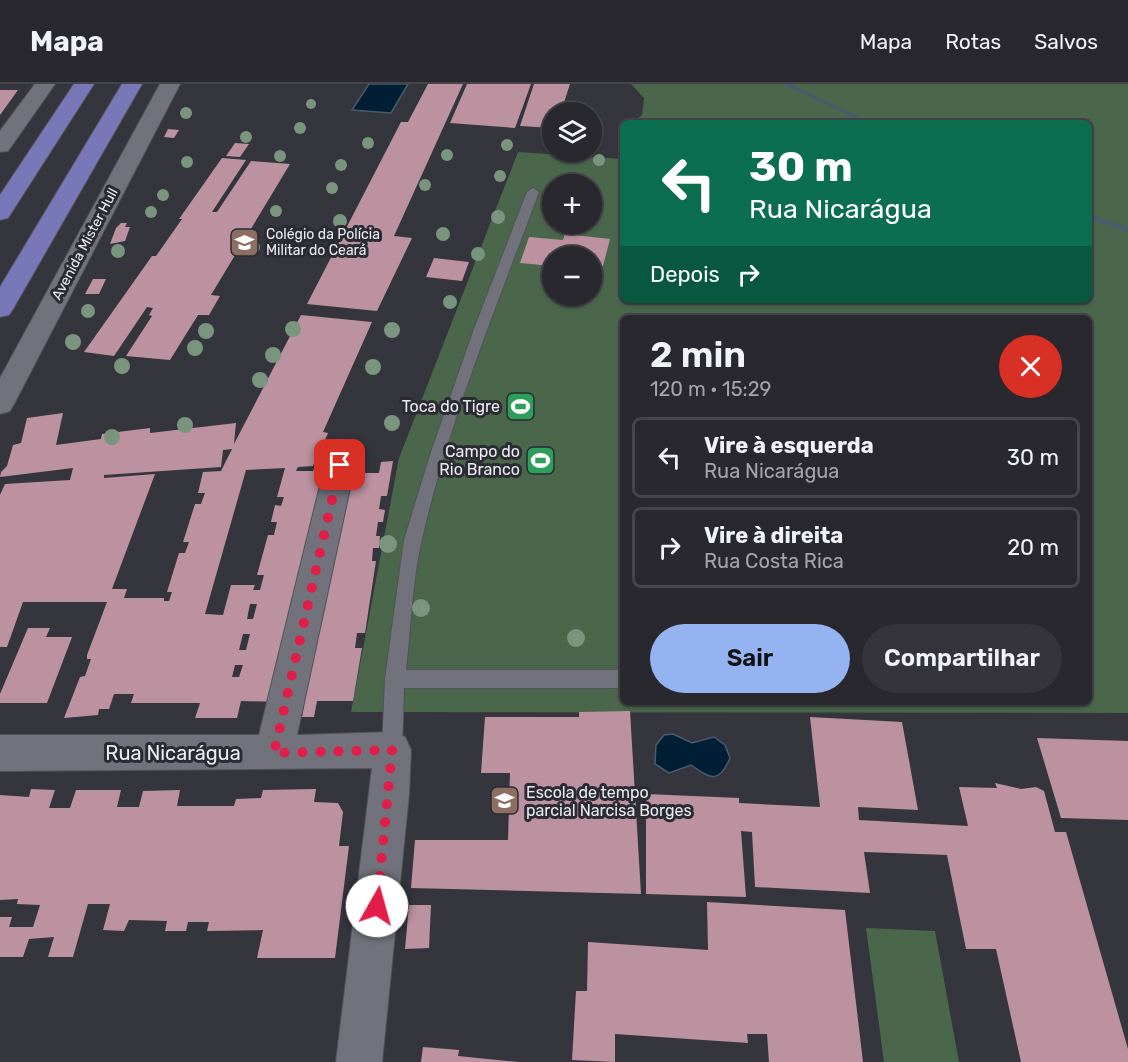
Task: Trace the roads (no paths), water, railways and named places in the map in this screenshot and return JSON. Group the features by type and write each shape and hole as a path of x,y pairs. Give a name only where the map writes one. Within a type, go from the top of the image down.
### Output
{"highway":[{"path":"0,213 84,84"},
{"path":"0,309 132,84"}],"main road":[{"path":"0,146 45,84"},
{"name":"Avenida Mister Hull","path":"0,404 170,84"},
{"path":"274,753 340,465"},
{"path":"359,1062 390,794 392,750"},
{"name":"Rua Nicarágua","path":"0,753 274,753 392,750"}],"lane":[{"path":"392,750 394,679 413,540 439,452 477,340 533,192"},
{"path":"394,679 620,679"}],"water":[{"path":"369,84 408,84 391,113 352,110"},
{"path":"673,734 692,743 714,737 725,745 730,758 722,772 709,776 691,765 669,773 655,764 656,745 664,735"}],"waterway":[{"path":"786,84 863,120"},
{"path":"1092,217 1128,230"}],"place":[{"name":"Colégio da Polícia Militar do Ceará","path":"245,242"},
{"name":"Toca do Tigre","path":"521,406"},
{"name":"Campo do Rio Branco","path":"541,460"},
{"name":"Escola de tempo parcial Narcisa Borges","path":"505,801"}]}
